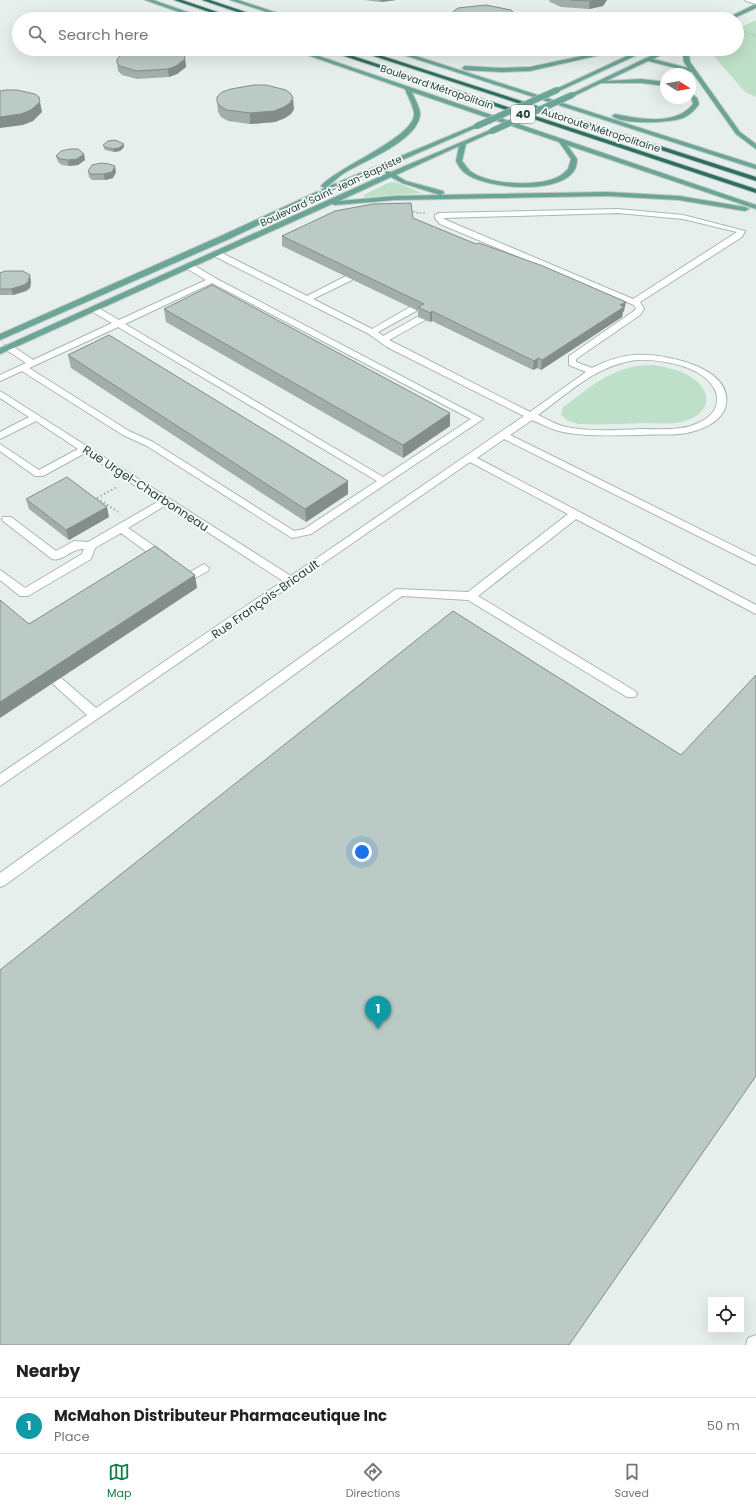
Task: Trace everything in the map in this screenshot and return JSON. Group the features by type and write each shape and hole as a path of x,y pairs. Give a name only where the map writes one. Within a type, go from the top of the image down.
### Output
{"highway":[{"path":"177,0 214,12"},
{"path":"205,0 242,12"},
{"name":"Autoroute Métropolitaine","path":"347,56 756,191"},
{"name":"Autoroute Métropolitaine","path":"377,56 756,179"}],"main road":[{"path":"148,0 183,12"},
{"path":"233,0 271,12"},
{"path":"743,12 756,6"},
{"name":"Boulevard Métropolitain","path":"314,56 756,207"},
{"name":"Boulevard Métropolitain","path":"409,56 756,167"},
{"path":"446,68 492,70 530,69 590,56"},
{"path":"630,56 682,68"},
{"name":"Boulevard Saint-Jean-Baptiste","path":"0,337 220,240 312,196 477,126 630,56"},
{"name":"Boulevard Saint-Jean-Baptiste","path":"4,349 447,149 463,144 572,95 655,56"},
{"path":"686,56 691,68"},
{"path":"696,75 734,128 756,147"},
{"path":"598,83 635,80 660,83"},
{"path":"312,196 340,173 386,147 412,127 417,114 408,88"},
{"path":"572,109 633,119 664,120 682,116 691,111 696,104"},
{"path":"463,144 459,161 464,169 472,175 498,183 529,185 557,180 568,174 573,168 574,159 560,139"},
{"path":"381,167 390,175 418,187 453,196"},
{"path":"330,203 453,196 636,194 679,198 756,211"}],"street":[{"path":"748,0 756,2"},
{"path":"593,372 572,362 572,358 637,313 640,307 634,302 443,222 439,218 439,215 618,212 683,217 741,231 739,235 634,302"},
{"path":"217,254 372,332 383,340 531,416"},
{"path":"23,368 126,433 150,444 288,534 296,535 308,532 478,419 212,280 189,266"},
{"path":"307,299 349,278"},
{"path":"0,378 212,280"},
{"path":"94,309 120,323 383,481"},
{"path":"372,332 413,309"},
{"path":"383,340 422,318"},
{"path":"4,349 32,363"},
{"name":"Rue François-Bricault","path":"0,781 593,372 608,364 636,358 655,358 676,362 697,370 712,381 720,395 721,407 715,418 702,426 692,430 669,432 579,432 562,429 531,416"},
{"name":"Rue Urgel-Charbonneau","path":"0,394 291,581"},
{"path":"0,436 36,417"},
{"path":"503,435 756,561"},
{"path":"0,447 39,474 86,449"},
{"path":"470,458 756,610"},
{"path":"7,519 56,556 74,545 90,546 166,501"},
{"path":"470,596 575,514"},
{"path":"121,528 190,577 204,568"},
{"path":"0,574 24,593 87,556 90,546"},
{"path":"0,881 400,592 470,596 631,694"},
{"path":"57,681 96,715"}],"path":[{"path":"744,31 756,37"},
{"path":"93,500 119,486"},
{"path":"97,498 118,512"}],"green space":[{"path":"756,20 756,97 745,92 714,56 744,56 744,26"},
{"path":"395,182 422,193 365,197 364,195 388,183"},
{"path":"654,365 682,372 695,380 701,386 705,392 705,405 695,417 685,421 670,423 579,424 568,421 561,415 563,407 605,377 627,368"}],"building":[{"path":"570,0 596,0 590,1"},
{"path":"486,5 511,10 513,12 453,12 458,8"},
{"path":"120,56 184,56 185,59 176,66 168,69 136,71 120,66 117,63 117,59"},
{"path":"254,85 266,85 286,90 293,98 290,103 274,111 250,113 227,110 220,106 217,102 217,97 222,92"},
{"path":"17,90 35,94 39,97 40,102 31,110 21,114 0,117 0,91"},
{"path":"115,140 124,144 119,148 113,149 103,145 108,141"},
{"path":"78,149 84,154 77,159 68,160 60,159 56,156 61,151"},
{"path":"101,163 115,166 112,172 104,174 91,174 88,171 92,165"},
{"path":"411,203 413,218 476,244 479,243 543,266 626,302 620,305 624,307 542,360 538,358 534,361 432,311 430,313 418,307 424,304 282,236 335,211 373,204"},
{"path":"5,271 23,271 30,275 28,282 24,285 11,289 0,289 0,273"},
{"path":"212,285 450,413 403,445 164,309"},
{"path":"109,335 348,481 305,509 68,355"},
{"path":"67,477 107,507 66,530 26,499"},
{"path":"155,546 195,575 0,702 0,600 29,624"},
{"path":"453,611 681,755 756,675 756,1076 569,1345 0,1345 0,970"}],"place":[{"name":"McMahon Distributeur Pharmaceutique Inc","path":"378,1029"}]}
